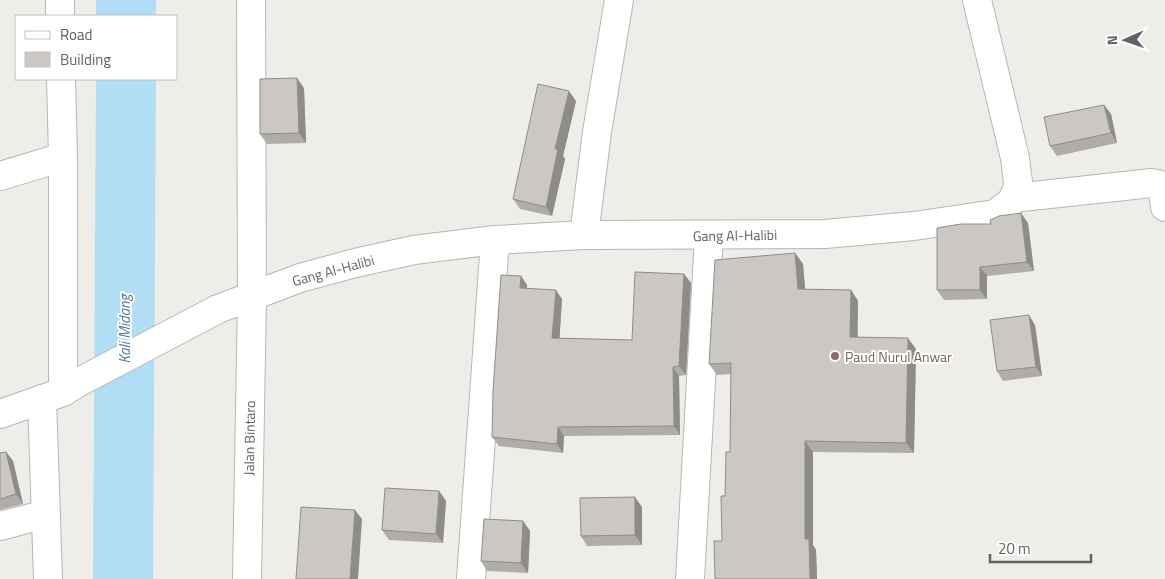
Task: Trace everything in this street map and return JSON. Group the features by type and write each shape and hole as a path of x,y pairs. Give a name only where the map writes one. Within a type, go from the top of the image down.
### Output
{"street":[{"path":"60,0 60,15"},
{"name":"Jalan Bintaro","path":"246,579 252,297 251,0"},
{"path":"584,235 597,132 619,0"},
{"path":"977,0 1017,172 1017,190 1014,198 1152,183 1163,187 1165,207"},
{"path":"48,579 46,514 62,391 62,80"},
{"path":"0,176 63,157"},
{"name":"Gang Al-Halibi","path":"0,414 62,391 218,309 300,278 414,250 495,240 584,235 709,236 825,234 914,226 995,214 1007,206 1014,198"},
{"path":"690,579 709,236"},
{"path":"471,579 495,240"},
{"path":"0,526 46,514"}],"building":[{"path":"297,78 299,133 260,134 260,79"},
{"path":"538,84 569,91 555,149 558,149 546,207 513,199"},
{"path":"1104,105 1111,133 1050,146 1044,117"},
{"path":"1021,213 1027,262 980,267 980,290 937,290 937,228 961,224 991,224 990,220 999,216"},
{"path":"795,253 798,289 851,290 850,337 908,338 906,443 805,441 805,539 809,539 810,579 715,579 714,541 722,541 721,496 725,496 726,452 730,452 731,363 709,364 715,260"},
{"path":"635,272 684,274 679,366 673,367 674,426 558,427 557,444 492,437 493,391 501,275 521,276 520,288 556,290 552,338 632,340"},
{"path":"1029,315 1036,367 997,371 990,320"},
{"path":"6,452 16,494 0,499 0,453"},
{"path":"385,488 439,491 436,534 382,530"},
{"path":"635,497 635,535 581,536 580,498"},
{"path":"301,507 355,510 350,579 296,579"},
{"path":"484,519 523,521 521,563 481,561"}],"waterway":[{"name":"Kali Midang","path":"126,0 126,15"},
{"name":"Kali Midang","path":"123,579 126,80"}],"place":[{"name":"Paud Nurul Anwar","path":"835,356"}]}
